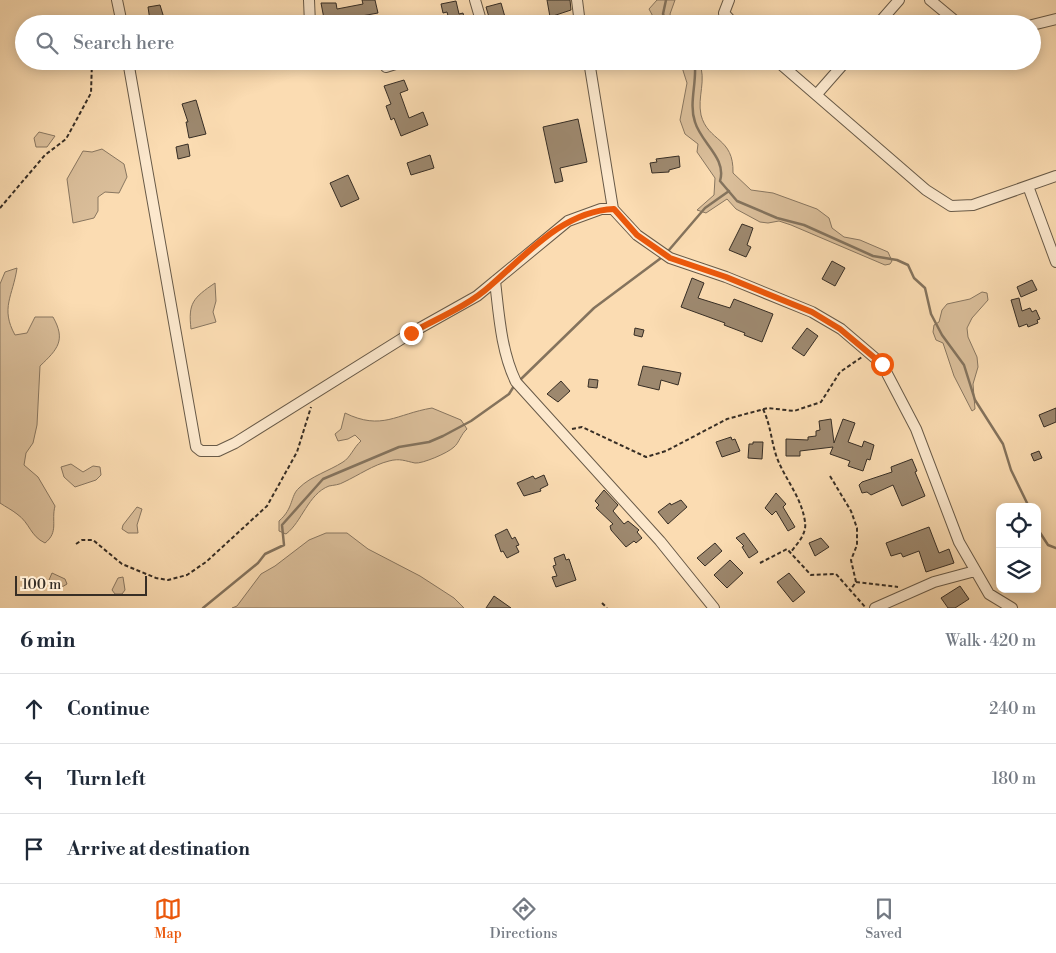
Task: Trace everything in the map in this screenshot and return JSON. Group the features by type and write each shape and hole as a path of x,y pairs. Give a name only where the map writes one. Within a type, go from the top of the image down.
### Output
{"street":[{"path":"117,0 120,15"},
{"path":"309,0 310,15"},
{"path":"475,0 479,15"},
{"path":"577,0 579,15"},
{"path":"726,15 724,13 729,0"},
{"path":"886,15 899,0"},
{"path":"930,0 948,15"},
{"path":"1041,23 1056,19"},
{"path":"130,70 196,447 201,451 218,451 235,443 314,392 477,296 510,266 568,221 601,209 614,209"},
{"path":"591,70 614,209 637,235 670,258 726,277 812,312 840,329 882,364 916,429 959,542 989,594 1012,608"},
{"path":"789,70 926,190 951,206 973,205 1056,176"},
{"path":"817,94 838,70"},
{"path":"1028,186 1056,262"},
{"path":"495,281 500,324 510,370 516,382 660,541 714,608"},
{"path":"875,608 909,592 975,571"}],"path":[{"path":"0,208 45,155 66,139 91,93 92,70"},
{"path":"564,435 574,427 582,427 646,457 666,451 727,419 764,409 794,411 821,402 840,372 860,360 867,351"},
{"path":"76,544 82,540 93,540 122,564 156,578 168,580 187,575 206,562 267,506 297,452 314,392"},
{"path":"764,409 771,426 773,445 778,460 796,496 805,523 802,538 790,553"},
{"path":"830,476 851,511 857,528 857,545 851,560 856,582"},
{"path":"760,563 787,548 810,575 836,574 866,608"},
{"path":"850,589 856,582"},
{"path":"856,582 903,587 909,592"},
{"path":"602,603 607,608"}],"shaded area":[{"path":"657,0 675,0 670,15 652,15 649,9"},
{"path":"683,70 701,70 700,108 704,124 725,146 732,161 733,173 751,190 773,193 817,209 829,218 832,228 844,237 860,240 888,252 892,261 890,264 885,265 779,221 760,222 736,209 727,199 706,213 697,210 714,195 715,178 697,152 698,144 685,134 680,120 687,83"},
{"path":"39,132 55,136 47,147 36,147 34,138"},
{"path":"102,149 124,164 127,177 119,193 105,192 98,197 98,211 94,218 73,223 67,179 83,151 92,152"},
{"path":"17,268 8,309 8,317 15,335 27,333 35,317 53,317 59,332 58,344 40,366 37,425 33,443 26,453 24,465 38,477 55,506 52,535 45,543 36,537 25,521 0,503 0,284 5,272"},
{"path":"215,283 216,301 213,312 216,322 191,329 191,307 197,297"},
{"path":"982,292 987,293 988,300 972,318 967,328 968,337 977,357 978,367 973,384 975,409 972,411 954,376 943,343 936,340 933,332 934,325 939,322 942,310 947,304 970,299"},
{"path":"432,408 461,420 467,429 454,447 441,455 418,463 402,460 389,461 342,483 329,486 316,495 292,529 286,534 279,531 279,521 290,507 296,491 309,480 345,460 361,441 355,435 338,441 335,434 341,429 345,413 369,421 379,421"},
{"path":"71,464 83,472 93,466 100,467 101,475 96,480 75,487 64,477 61,467"},
{"path":"137,507 142,509 137,525 138,533 128,533 122,529 123,525"},
{"path":"326,533 347,533 368,549 420,576 454,598 464,608 232,608 237,606 261,574 275,566 309,540"},
{"path":"52,573 65,579 67,584 62,587 54,585 49,580"},
{"path":"123,577 125,590 122,594 115,594 112,590 118,578"}],"building":[{"path":"362,0 375,0 378,13 367,15 323,15 321,3 336,3 337,9 363,4"},
{"path":"547,0 570,0 571,10 550,15"},
{"path":"456,1 459,14 463,13 464,15 448,15 447,12 443,13 441,4"},
{"path":"501,3 504,15 488,15 486,7"},
{"path":"160,5 163,15 149,15 148,7"},
{"path":"404,80 408,90 400,93 409,118 423,112 428,125 401,136 394,118 391,120 386,106 391,104 384,86"},
{"path":"196,100 206,134 189,138 186,122 188,122 182,104"},
{"path":"578,119 587,162 560,168 563,181 555,183 543,127"},
{"path":"188,144 190,156 178,159 176,147"},
{"path":"430,155 434,168 411,175 407,163"},
{"path":"679,156 680,167 669,170 669,172 652,173 650,163 657,162 656,159"},
{"path":"348,175 359,199 341,207 330,183"},
{"path":"742,224 753,228 747,245 751,247 746,257 729,250"},
{"path":"832,261 845,268 835,286 822,279"},
{"path":"692,278 704,283 698,298 730,308 734,299 773,314 762,342 724,325 725,323 681,307"},
{"path":"1032,280 1037,290 1021,297 1017,287"},
{"path":"1019,298 1022,311 1030,308 1032,312 1036,310 1040,319 1037,320 1038,323 1028,327 1027,324 1019,327 1011,300"},
{"path":"635,328 644,330 642,337 634,335"},
{"path":"807,328 818,336 804,356 792,348"},
{"path":"643,366 681,373 678,385 661,380 659,390 638,385"},
{"path":"589,379 598,380 597,388 588,387"},
{"path":"561,381 570,391 558,402 547,394"},
{"path":"1056,408 1056,422 1044,427 1039,415"},
{"path":"831,419 834,443 843,419 855,423 848,442 862,447 864,441 874,445 870,460 867,459 863,471 848,466 850,461 830,454 833,447 800,451 800,456 786,456 786,439 808,440 808,437 816,436 816,431 820,430 819,421"},
{"path":"731,437 732,440 735,439 740,451 722,457 716,442"},
{"path":"753,442 763,442 762,459 748,458 749,444 753,444"},
{"path":"1039,451 1042,458 1034,461 1031,454"},
{"path":"912,459 925,496 902,506 893,485 871,495 867,492 862,493 859,485 862,482 892,472 891,467"},
{"path":"544,475 548,485 540,489 541,491 524,496 517,483 533,476 535,479"},
{"path":"604,490 618,505 613,511 624,524 628,521 639,530 637,532 642,538 636,543 634,541 626,547 611,530 610,526 613,524 596,508 599,505 595,501"},
{"path":"776,493 786,504 783,507 795,527 788,531 776,511 772,515 765,508"},
{"path":"681,500 687,507 668,524 658,512 670,503 671,505"},
{"path":"929,527 939,553 949,549 954,563 926,572 919,551 903,557 901,553 891,556 886,543"},
{"path":"507,529 512,539 515,537 519,545 516,546 519,552 507,558 503,551 501,552 495,535"},
{"path":"744,533 758,552 749,558 742,547 744,546 736,538"},
{"path":"821,538 829,547 815,556 809,543"},
{"path":"715,543 722,551 705,566 697,558"},
{"path":"564,554 566,560 569,559 576,580 556,587 552,577 557,576 553,566 556,565 554,558"},
{"path":"730,560 743,573 727,588 714,575"},
{"path":"789,573 805,592 793,602 777,582"},
{"path":"960,586 969,599 955,608 948,608 941,598"},
{"path":"494,596 511,608 486,608"}],"waterway":[{"path":"663,15 666,0"},
{"path":"695,70 693,102 695,122 720,165 720,181 737,201 777,218 804,225 873,256 897,260 908,265 914,278 925,288 931,314 942,335 964,365 975,400 1003,444 1011,470 1027,503"},
{"path":"669,250 705,208 729,191"},
{"path":"520,380 594,308 661,258"},
{"path":"203,608 258,563 265,554 284,545 282,525 323,479 399,447 429,442 443,436 471,421 509,394 514,386"},
{"path":"1041,534 1048,545 1056,548"}],"route":[{"path":"411,333 490,287 504,272 568,221 601,209 614,209 637,235 670,258 726,277 812,312 840,329 882,364"}]}
